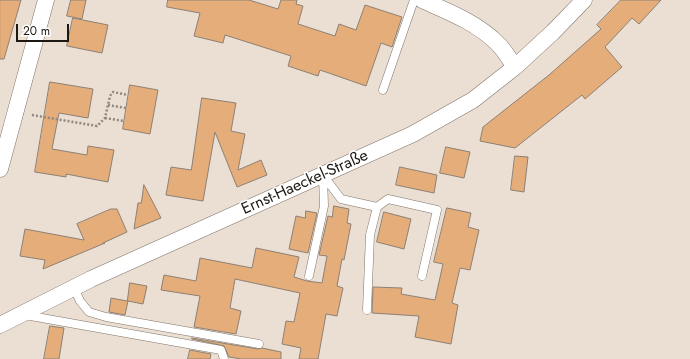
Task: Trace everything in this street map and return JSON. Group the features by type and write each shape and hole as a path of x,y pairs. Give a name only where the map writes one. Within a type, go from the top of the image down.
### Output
{"street":[{"path":"0,169 46,0"},
{"path":"422,0 452,13 476,26 499,45 515,67"},
{"name":"Ernst-Haeckel-Straße","path":"0,325 74,288 413,134 473,100 515,67 553,32 584,0"}],"lane":[{"path":"383,90 414,0"},
{"path":"323,175 341,199 377,207"},
{"path":"309,276 324,206 323,175"},
{"path":"367,310 370,235 377,207 388,199 437,210 422,276"},
{"path":"74,288 80,301 89,312 106,317 259,344"},
{"path":"21,314 221,350 224,359"}],"path":[{"path":"16,112 97,126 105,118 110,96 113,92 128,95"},
{"path":"108,105 126,108"},
{"path":"105,118 124,121"}],"building":[{"path":"0,0 21,0 4,59 0,59"},
{"path":"71,0 86,0 82,19 67,16"},
{"path":"168,0 249,0 278,9 281,0 297,0 296,4 303,6 298,24 335,36 339,24 356,30 365,5 402,17 392,47 381,43 366,86 320,70 318,76 288,66 291,56 225,35 223,43 194,36 200,13 167,7"},
{"path":"621,0 661,0 639,24 632,18 605,47 622,67 585,99 582,95 515,148 480,141 483,127 549,75 601,29 597,25"},
{"path":"73,18 108,25 102,53 67,46"},
{"path":"50,82 93,89 88,118 59,113 52,149 87,155 88,146 114,150 108,182 66,174 66,177 35,172"},
{"path":"130,85 158,90 150,134 123,129"},
{"path":"202,98 236,103 231,131 245,134 238,170 261,160 267,175 237,187 215,132 203,201 166,195 171,167 191,170"},
{"path":"446,147 470,152 464,178 440,173"},
{"path":"515,156 528,157 524,192 511,190"},
{"path":"400,167 437,175 434,193 396,185"},
{"path":"144,185 161,218 134,229 138,203 141,203"},
{"path":"334,206 349,209 347,223 351,224 337,286 343,288 337,316 326,314 318,359 299,359 301,348 282,344 286,321 294,322 300,293 235,279 230,308 241,311 236,334 194,327 200,296 161,290 164,275 196,281 200,258 252,268 256,248 299,257 294,277 322,283 327,256 319,255 328,216 332,217"},
{"path":"447,208 471,213 468,227 479,230 470,270 460,268 452,303 458,305 451,344 415,337 419,316 372,313 373,287 402,288 401,294 435,300 443,264 434,262"},
{"path":"111,209 117,209 127,232 43,269 45,260 20,256 25,229 84,240 77,224"},
{"path":"306,211 317,213 308,253 289,249 296,216 305,218"},
{"path":"384,212 411,219 404,249 377,242"},
{"path":"130,283 147,286 143,304 128,301 125,315 109,312 111,298 127,301"},
{"path":"50,326 64,328 59,359 44,359"},
{"path":"192,338 281,352 281,359 241,359 229,357 224,346"},
{"path":"190,350 211,354 210,359 188,359"}]}
